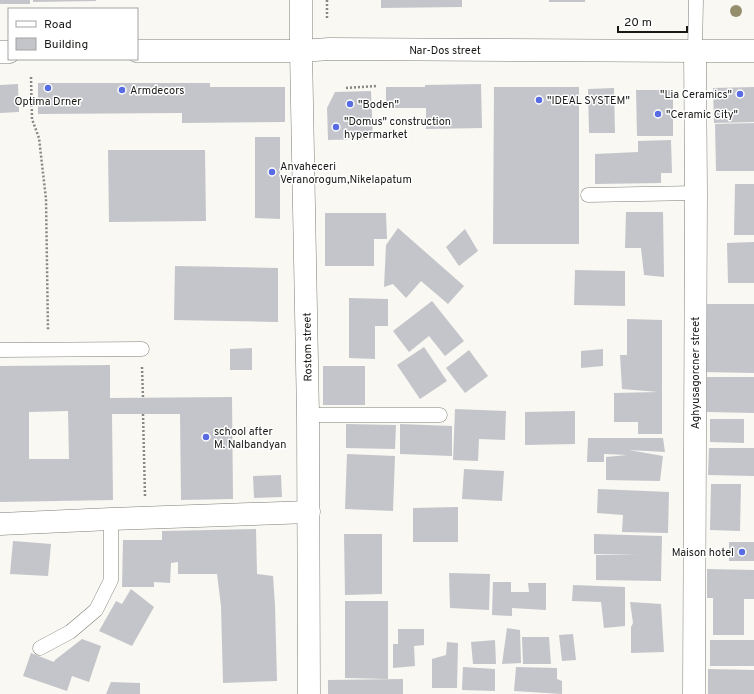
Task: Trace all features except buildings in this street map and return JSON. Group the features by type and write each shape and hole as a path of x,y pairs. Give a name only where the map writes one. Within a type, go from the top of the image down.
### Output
{"street":[{"name":"Rostom street","path":"301,0 308,415 309,694"},
{"name":"Nar-Dos street","path":"138,51 301,51 345,49 754,51"},
{"name":"Aghyusagorcner street","path":"694,694 696,193 695,51"},
{"path":"0,524 309,512"}],"lane":[{"path":"695,51 696,0"},
{"path":"588,195 696,193"},
{"path":"0,350 142,349"},
{"path":"308,415 440,415"},
{"path":"40,648 70,632 96,610 111,580 111,519"}],"path":[{"path":"327,0 327,18"},
{"path":"31,77 32,119 39,138 46,199 49,349"},
{"path":"346,88 376,86"},
{"path":"142,349 143,398"},
{"path":"143,414 145,496"}],"place":[{"name":"Optima Drner","path":"48,88"},
{"name":"Armdecors","path":"122,90"},
{"name":"\"Lia Ceramics\"","path":"740,94"},
{"name":"\"IDEAL SYSTEM\"","path":"539,100"},
{"name":"\"Boden\"","path":"350,104"},
{"name":"\"Ceramic City\"","path":"658,114"},
{"name":"\"Domus\" construction hypermarket","path":"336,127"},
{"name":"Anvaheceri Veranorogum,Nikelapatum","path":"272,172"},
{"name":"school after M. Nalbandyan","path":"206,437"},
{"name":"Maison hotel","path":"742,552"}]}
